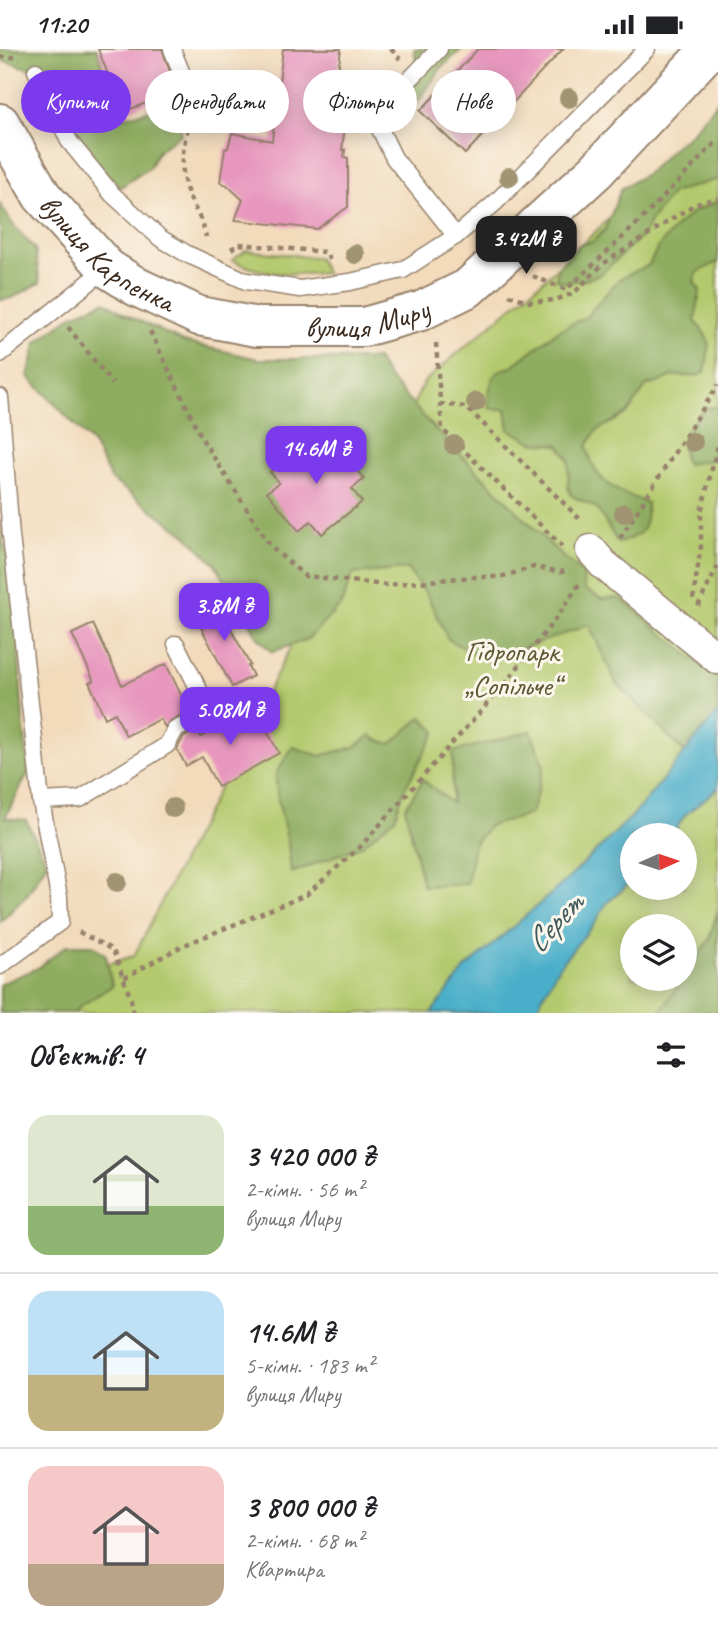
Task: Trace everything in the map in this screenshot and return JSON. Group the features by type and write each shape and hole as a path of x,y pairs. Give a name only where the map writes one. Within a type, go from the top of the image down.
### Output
{"main road":[{"name":"вулиця Миру","path":"257,327 364,327 421,311 468,288 596,171 710,49"},
{"name":"вулиця Карпенка","path":"0,123 42,196 107,268 137,287 199,316 257,327"}],"street":[{"path":"589,555 702,644"}],"lane":[{"path":"172,49 180,70"},
{"path":"439,49 374,117 394,158 456,236"},
{"path":"65,133 112,194 160,238 187,254 246,281 300,289 344,283 402,270 456,236 495,203 647,49"},
{"path":"0,354 107,268"},
{"path":"0,397 11,536 41,801 59,897 60,922 0,966"},
{"path":"41,801 80,799 166,745 175,730 210,712 176,643"}],"path":[{"path":"187,133 183,144 185,188 203,223 211,265 239,244 325,252 344,283"},
{"path":"532,275 566,290 641,220 718,140"},
{"path":"509,295 530,302 555,300 574,293 603,264 695,204 718,198"},
{"path":"54,310 113,384"},
{"path":"146,324 211,454 271,547 305,576 397,584 500,577 534,567 561,572 589,555"},
{"path":"435,340 442,429 589,555"},
{"path":"124,978 182,946 306,895 361,846 504,685 560,613 589,555 718,385"},
{"path":"440,404 466,407 583,522 589,555"},
{"path":"702,644 701,512 718,445"},
{"path":"702,644 718,566"},
{"path":"60,922 113,950 131,999 133,1013"}],"green space":[{"path":"0,49 97,49 104,70 35,70 0,60"},
{"path":"414,49 462,49 440,70 431,70 431,83 417,103"},
{"name":"Гідропарк „Сопільче“","path":"718,100 718,1013 0,1013 0,996 134,956 425,381 546,278 659,172"},
{"path":"718,104 718,179 672,193 651,220 644,234 601,274 584,280 562,282 556,279 558,267 580,244 592,242 605,230 621,189 649,172 680,141 690,135"},
{"path":"145,111 145,133 181,133 158,151 149,168 119,188 96,174 72,133 131,133 131,115"},
{"path":"718,201 718,262 696,273 694,282 700,290 695,321 709,345 705,372 694,376 671,377 647,385 627,414 597,430 587,446 590,459 600,477 615,489 647,503 642,530 634,537 618,543 597,508 572,496 568,488 569,460 559,445 532,442 509,429 506,409 490,409 488,396 493,377 501,370 511,367 559,330 586,317 619,279 649,265 658,247 678,225 693,212"},
{"path":"0,204 13,225 35,249 40,283 12,298 0,300"},
{"path":"246,250 318,258 326,273 267,272 232,260"},
{"path":"105,301 125,314 184,342 258,359 377,359 388,377 432,426 563,557 583,573 584,589 602,599 619,598 718,679 718,712 685,753 616,683 589,625 486,661 448,639 427,595 407,569 353,574 341,605 308,639 272,652 259,639 215,564 186,535 111,479 93,444 28,376 37,342 73,315"},
{"path":"718,406 718,459 687,464 682,449 685,435 704,409"},
{"path":"0,522 3,543 14,575 29,771 5,818 26,820 47,863 27,895 0,922"},
{"path":"422,717 436,732 403,792 395,818 361,846 291,873 288,843 277,795 276,773 293,747 320,756 355,747 371,735 391,744"},
{"path":"531,731 544,767 531,814 489,826 474,844 467,884 423,886 405,808 423,780 452,803 453,752"},
{"path":"718,909 718,1013 659,1013 674,991 697,991 697,958 709,940"},
{"path":"67,945 93,945 106,955 112,986 74,1013 0,1013 0,984 38,968"}],"water":[{"path":"718,712 718,788 685,815 680,823 625,823"},
{"name":"Серет","path":"620,828 620,892 606,904 595,923 559,966 534,1013 431,1013 466,968 570,877"}],"building":[{"path":"98,49 162,49 170,70 145,70 145,103 131,109 131,70 106,70"},
{"path":"283,49 341,49 338,70 303,70 303,133 344,133 342,150 345,150 344,157 348,158 348,207 317,229 235,220 243,200 220,182 225,149 228,148 232,133 272,141 273,133 289,133 289,70 280,70"},
{"path":"478,49 563,49 516,99 516,70 458,70"},
{"path":"431,99 431,122 420,111"},
{"path":"443,133 485,133 465,154"},
{"path":"310,439 319,451 333,440 364,479 352,489 362,502 322,534 311,521 299,531 267,492 279,483 270,472"},
{"path":"216,600 250,665 248,666 253,676 232,687 193,612"},
{"path":"93,624 122,685 166,664 189,711 170,721 165,727 160,719 126,736 115,713 105,718 89,682 94,681 72,634"},
{"path":"254,707 279,753 218,787 202,757 186,766 177,749 183,738 197,730 201,737"}]}
